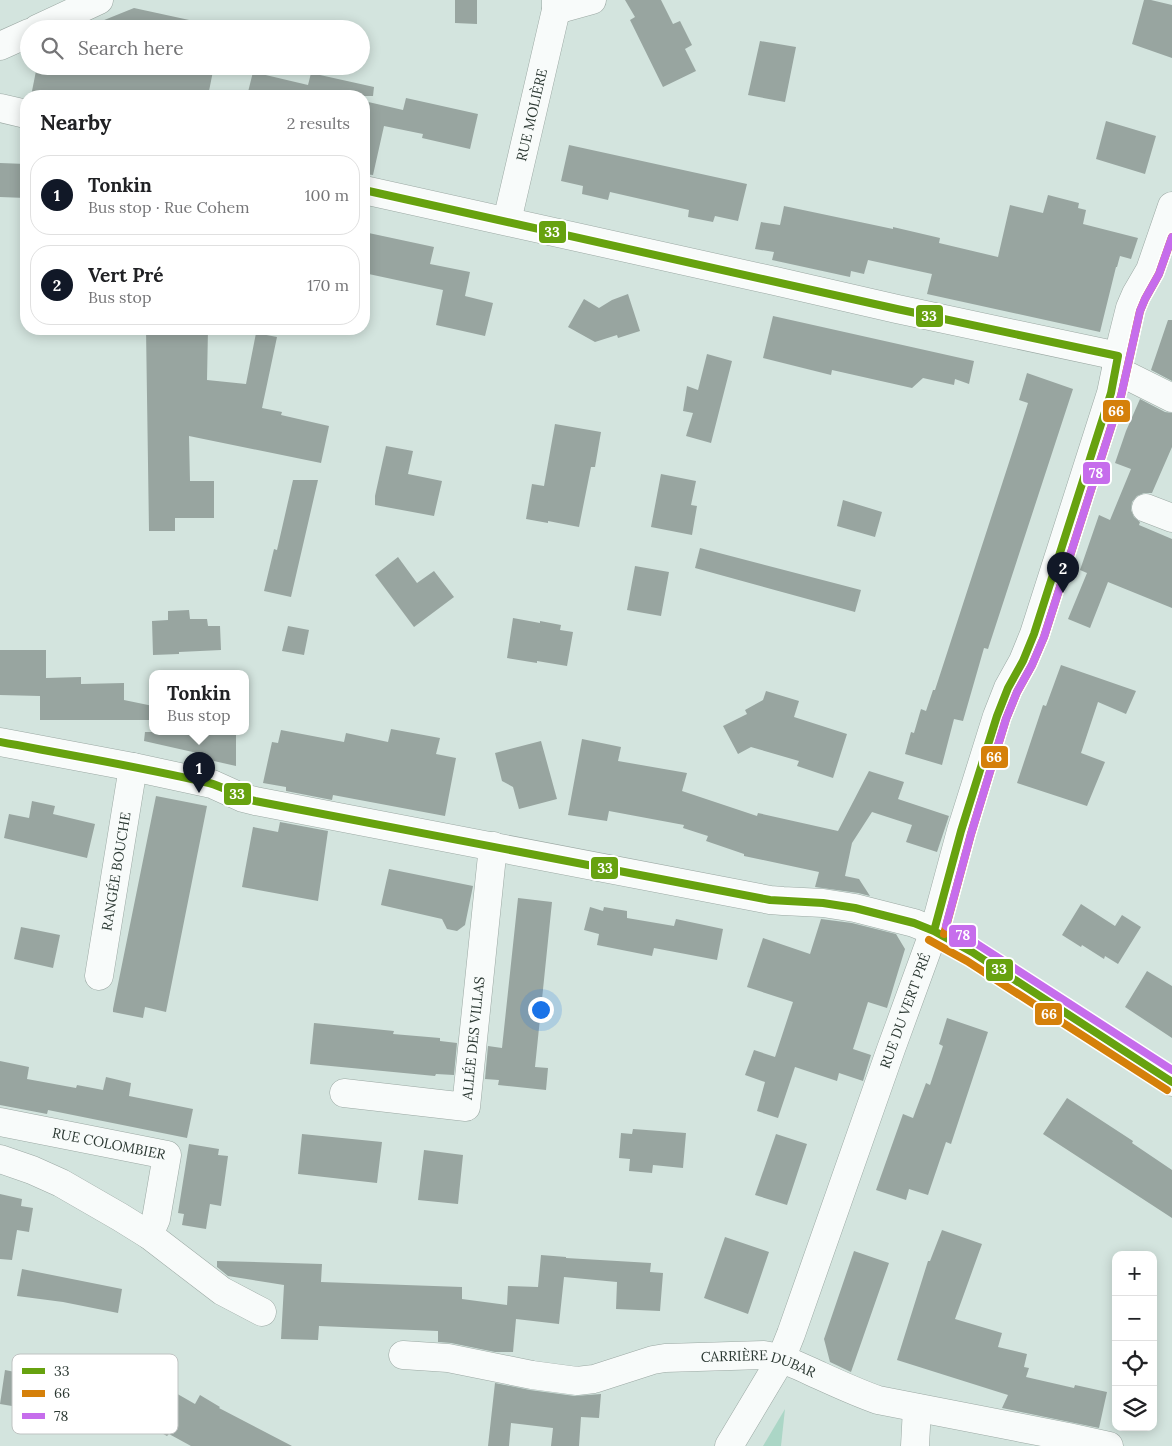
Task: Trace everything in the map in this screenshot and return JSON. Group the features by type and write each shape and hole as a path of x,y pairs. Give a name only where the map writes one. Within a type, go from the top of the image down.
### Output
{"street":[{"path":"56,20 99,0"},
{"name":"RUE MOLIÈRE","path":"506,221 556,5 592,0"},
{"path":"0,46 20,37"},
{"path":"0,108 20,113"},
{"path":"370,191 896,310 1117,363 1172,398"},
{"name":"RUE DU VERT PRÉ","path":"729,1446 781,1359 791,1334 934,931 961,831 997,716 1034,634 1111,393 1130,308 1150,270 1165,252 1172,206"},
{"path":"1146,508 1172,518"},
{"path":"0,742 212,784 243,798 255,801 770,900 823,903 855,908 914,923 934,931 972,952 1172,1082"},
{"name":"RANGÉE BOUCHE","path":"99,976 133,767"},
{"name":"ALLÉE DES VILLAS","path":"344,1093 466,1107 493,846"},
{"name":"RUE COLOMBIER","path":"0,1122 168,1155 156,1220 149,1236"},
{"path":"0,1159 61,1183 120,1217 149,1236 222,1291 262,1312"},
{"name":"CARRIÈRE DUBAR","path":"403,1355 448,1358 532,1375 577,1381 604,1376 665,1358 756,1354 781,1359 866,1396 1109,1446"},
{"path":"915,1446 917,1408"}],"green space":[{"path":"785,1409 781,1446 763,1446"}],"building":[{"path":"455,0 477,0 477,24 455,23"},
{"path":"625,0 661,0 673,24 680,21 692,45 685,49 696,71 663,87 630,20 635,17"},
{"path":"1144,0 1172,5 1172,58 1132,44"},
{"path":"134,8 189,20 104,20"},
{"path":"760,41 796,47 785,102 748,95"},
{"path":"35,75 212,75 209,90 32,90"},
{"path":"252,75 266,75 308,85 310,75 320,75 374,87 373,96 370,96 370,90 248,90"},
{"path":"406,98 478,114 470,149 422,138 423,134 384,126 373,175 370,175 370,102 403,110"},
{"path":"1106,121 1156,136 1145,174 1096,159"},
{"path":"569,145 747,184 738,221 715,216 713,222 688,217 689,210 610,192 608,200 582,194 583,186 561,181"},
{"path":"0,163 20,164 20,198 0,197"},
{"path":"1048,195 1079,203 1078,208 1086,210 1083,224 1138,238 1131,259 1120,256 1100,332 927,294 932,274 868,260 864,274 851,271 850,277 772,260 774,252 755,249 761,222 780,225 784,206 940,238 939,243 998,257 1010,205 1043,213"},
{"path":"370,233 434,247 430,264 470,272 465,296 493,303 485,336 436,325 443,290 370,274"},
{"path":"628,294 640,331 618,338 617,335 595,342 568,327 584,299 599,308 612,300"},
{"path":"773,316 974,361 969,384 955,379 954,385 923,378 912,388 832,370 831,375 763,358"},
{"path":"1168,320 1172,320 1172,381 1151,370"},
{"path":"146,335 208,335 207,380 246,384 256,335 277,337 262,408 282,412 281,415 329,426 321,463 189,436 190,481 214,481 214,518 175,518 175,531 149,531"},
{"path":"707,354 732,361 711,443 686,436 693,413 683,411 687,386 698,390"},
{"path":"1027,373 1073,389 988,649 984,648 963,721 954,719 942,765 905,754 911,732 914,733 921,709 926,711 933,690 935,690 1016,441 1028,403 1019,400"},
{"path":"1140,399 1165,412 1172,413 1172,447 1152,493 1144,493 1137,496 1132,502 1131,510 1134,517 1140,522 1139,525 1172,539 1172,608 1108,582 1090,628 1068,619 1087,573 1080,570 1099,515 1110,520 1131,469 1115,463"},
{"path":"555,424 601,432 595,467 591,467 579,527 526,519 532,484 544,486"},
{"path":"386,446 413,451 408,474 442,481 434,516 375,505 375,496"},
{"path":"661,474 696,481 691,505 697,506 692,535 651,527"},
{"path":"293,480 318,480 291,597 264,591 274,549 277,550"},
{"path":"843,500 882,512 875,537 837,526"},
{"path":"700,548 861,590 855,612 695,568"},
{"path":"398,557 417,583 434,571 454,597 414,627 375,575"},
{"path":"635,566 669,572 661,616 627,610"},
{"path":"189,610 190,619 207,619 208,626 220,626 221,650 153,655 152,621 168,620 168,611"},
{"path":"513,618 561,625 560,630 573,632 567,666 507,658"},
{"path":"288,626 309,630 304,655 282,651"},
{"path":"0,650 46,650 46,678 81,677 81,684 124,683 124,700 149,705 149,720 40,720 40,696 0,695"},
{"path":"1061,665 1136,691 1126,714 1098,702 1081,753 1105,762 1087,806 1017,783 1043,705 1046,706"},
{"path":"766,691 799,701 794,717 847,734 833,778 797,766 799,761 751,747 738,754 723,726 747,714 745,710 763,700"},
{"path":"391,729 440,738 436,754 456,758 445,816 333,795 332,800 286,791 286,787 263,783 272,742 278,743 281,730 344,742 346,733 388,742"},
{"path":"145,732 149,732 149,735 236,735 236,766 205,759 206,755 144,741"},
{"path":"582,739 621,747 618,761 687,773 682,791 757,816 758,813 838,831 869,771 904,782 898,799 949,816 937,852 906,842 912,825 872,812 852,843 845,876 859,879 870,896 815,887 819,872 744,856 744,854 706,841 708,836 683,828 684,825 609,811 607,821 568,815"},
{"path":"541,741 557,799 519,809 513,787 502,781 495,753"},
{"path":"156,796 207,806 166,1012 145,1007 143,1018 113,1012 113,1009"},
{"path":"32,801 55,806 53,814 95,824 87,858 4,838 9,814 29,818"},
{"path":"280,822 328,831 318,901 242,887 253,827 278,832"},
{"path":"389,869 473,886 465,925 457,931 447,929 442,919 381,905"},
{"path":"518,898 552,902 535,1067 548,1068 546,1090 498,1085 499,1080 485,1079 488,1046 502,1048"},
{"path":"1081,904 1115,926 1122,915 1141,927 1118,964 1105,956 1104,959 1062,935"},
{"path":"590,907 603,911 604,907 627,911 627,918 674,926 676,919 723,929 717,960 654,948 652,956 597,945 599,934 584,930"},
{"path":"821,919 852,923 896,934 905,949 887,1008 868,1002 853,1049 871,1055 863,1081 839,1073 837,1081 795,1067 778,1118 757,1111 765,1082 745,1075 754,1050 775,1057 793,1002 747,987 763,938 810,954"},
{"path":"21,927 60,935 53,968 14,959"},
{"path":"1147,971 1172,986 1172,1038 1125,1007"},
{"path":"947,1018 988,1032 951,1144 946,1142 928,1195 909,1189 906,1200 876,1190 903,1114 913,1118 926,1083 930,1085 943,1046 939,1044"},
{"path":"314,1023 394,1031 393,1034 440,1038 440,1041 457,1043 454,1075 436,1074 435,1076 310,1064"},
{"path":"0,1061 29,1067 27,1079 76,1088 77,1085 103,1090 106,1077 131,1083 129,1096 193,1109 187,1138 48,1110 47,1114 0,1105"},
{"path":"1067,1098 1133,1141 1132,1143 1172,1170 1172,1218 1043,1134"},
{"path":"633,1129 686,1133 683,1168 653,1165 652,1173 629,1171 630,1159 619,1158 621,1133 632,1134"},
{"path":"302,1134 382,1142 377,1183 298,1174"},
{"path":"776,1134 807,1144 787,1205 755,1195"},
{"path":"189,1144 219,1149 218,1155 228,1156 221,1206 210,1204 206,1229 182,1225 184,1214 178,1213"},
{"path":"424,1150 463,1155 458,1204 418,1200"},
{"path":"0,1194 22,1199 21,1206 33,1208 29,1232 17,1230 12,1260 0,1259"},
{"path":"942,1230 982,1244 955,1319 1002,1333 998,1347 1027,1354 1024,1367 1029,1368 1026,1377 1074,1388 1075,1385 1107,1392 1099,1428 1002,1408 1008,1395 897,1360 928,1261 930,1261"},
{"path":"725,1237 769,1252 748,1314 704,1298"},
{"path":"854,1251 889,1263 851,1372 830,1362 824,1339"},
{"path":"541,1255 651,1263 650,1272 663,1273 660,1311 616,1309 617,1282 564,1277 559,1324 516,1319 513,1352 495,1352 438,1342 438,1331 319,1326 318,1340 281,1339 284,1285 228,1276 217,1267 217,1261 322,1264 321,1282 462,1287 462,1299 507,1305 508,1286 538,1287"},
{"path":"22,1269 122,1289 118,1313 63,1302 17,1296"},
{"path":"5,1370 12,1371 12,1406 0,1404"},
{"path":"495,1383 575,1396 601,1394 599,1418 581,1417 579,1446 551,1446 553,1428 511,1423 509,1446 488,1446"},
{"path":"178,1394 195,1404 200,1395 219,1408 292,1446 191,1446 169,1434 178,1434"}],"transit line":[{"name":"33","path":"370,191 897,309 1118,356"},
{"name":"66","path":"944,934 971,834 1006,719 1044,637 1121,396 1140,311 1159,274 1172,237"},
{"name":"78","path":"1172,237 1159,274 1140,311 1121,396 1044,637 1006,719 971,834 946,926 1172,1070"},
{"name":"33","path":"934,931 961,831 997,716 1034,634 1111,393 1118,356"},
{"name":"33","path":"0,742 131,766 209,783 255,801 770,900 823,903 855,908 914,923 934,931 972,952 1172,1082"},
{"name":"66","path":"929,940 967,961 1167,1090"}],"place":[{"name":"Vert Pré","path":"1063,593"},
{"name":"Tonkin","path":"199,793"}]}
